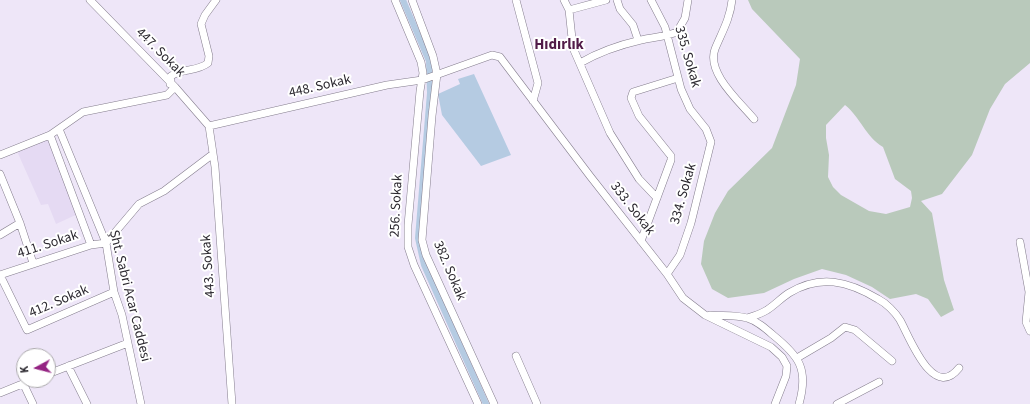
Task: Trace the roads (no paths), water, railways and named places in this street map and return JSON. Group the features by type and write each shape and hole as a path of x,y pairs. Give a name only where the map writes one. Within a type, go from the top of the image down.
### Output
{"street":[{"name":"447. Sokak","path":"90,0 173,86 209,126"},
{"path":"0,155 50,135 83,112 167,95 173,86 171,76 177,72 203,67 208,64 210,56 200,24 204,15 216,0"},
{"name":"256. Sokak","path":"395,0 421,62 423,73 409,206 408,247 414,265 478,404"},
{"name":"382. Sokak","path":"412,0 434,56 436,75 422,240 426,255 494,404"},
{"path":"516,0 538,82 534,101"},
{"path":"564,0 568,10 574,48 610,133 639,179 657,198"},
{"path":"568,10 606,0"},
{"path":"618,0 620,9 633,25 638,40"},
{"name":"335. Sokak","path":"651,0 666,27 678,78 690,109 699,120"},
{"path":"580,63 598,53 638,40 668,36 677,32 685,18 688,0"},
{"path":"732,0 731,14 714,50 715,68 721,80 754,119"},
{"name":"333. Sokak","path":"436,75 492,55 500,58 667,274 683,298 705,315 771,347 782,357 787,366 786,376 775,404"},
{"name":"448. Sokak","path":"209,126 436,75"},
{"path":"641,241 671,160 670,156 640,116 631,98 633,92 678,78"},
{"name":"334. Sokak","path":"667,274 680,255 691,223 710,152 709,135 699,120"},
{"name":"443. Sokak","path":"209,126 213,154 232,404"},
{"name":"Şht. Sabri Acar Caddesi","path":"58,129 106,243 114,292 122,315 141,404"},
{"path":"50,135 91,245"},
{"path":"106,243 139,204 164,191 213,154"},
{"path":"0,174 20,223 33,263"},
{"path":"0,236 20,223"},
{"path":"1020,242 1028,275 1029,292 1026,322 1030,332"},
{"name":"411. Sokak","path":"0,275 91,245 106,243"},
{"name":"412. Sokak","path":"0,275 27,330 114,292"},
{"path":"747,318 765,311 802,286 812,282 837,282 878,299 889,308 899,319 911,344 928,368 937,377 945,379 952,376 959,368"},
{"path":"705,315 747,318 761,324 789,348 797,358 802,372 803,384 799,404"},
{"path":"797,358 831,338 845,327 855,330 892,361"},
{"path":"56,371 128,343"},
{"path":"516,356 537,404"},
{"path":"68,366 87,404"},
{"path":"837,404 879,382"},
{"path":"0,393 16,386"},
{"path":"25,388 33,404"}],"water":[{"path":"474,74 511,155 481,166 442,115 438,94 460,84 458,79"}],"waterway":[{"path":"403,0 429,61 430,93 418,238 424,265 486,404"}],"district":[{"name":"Hıdırlık","path":"559,46"}]}
